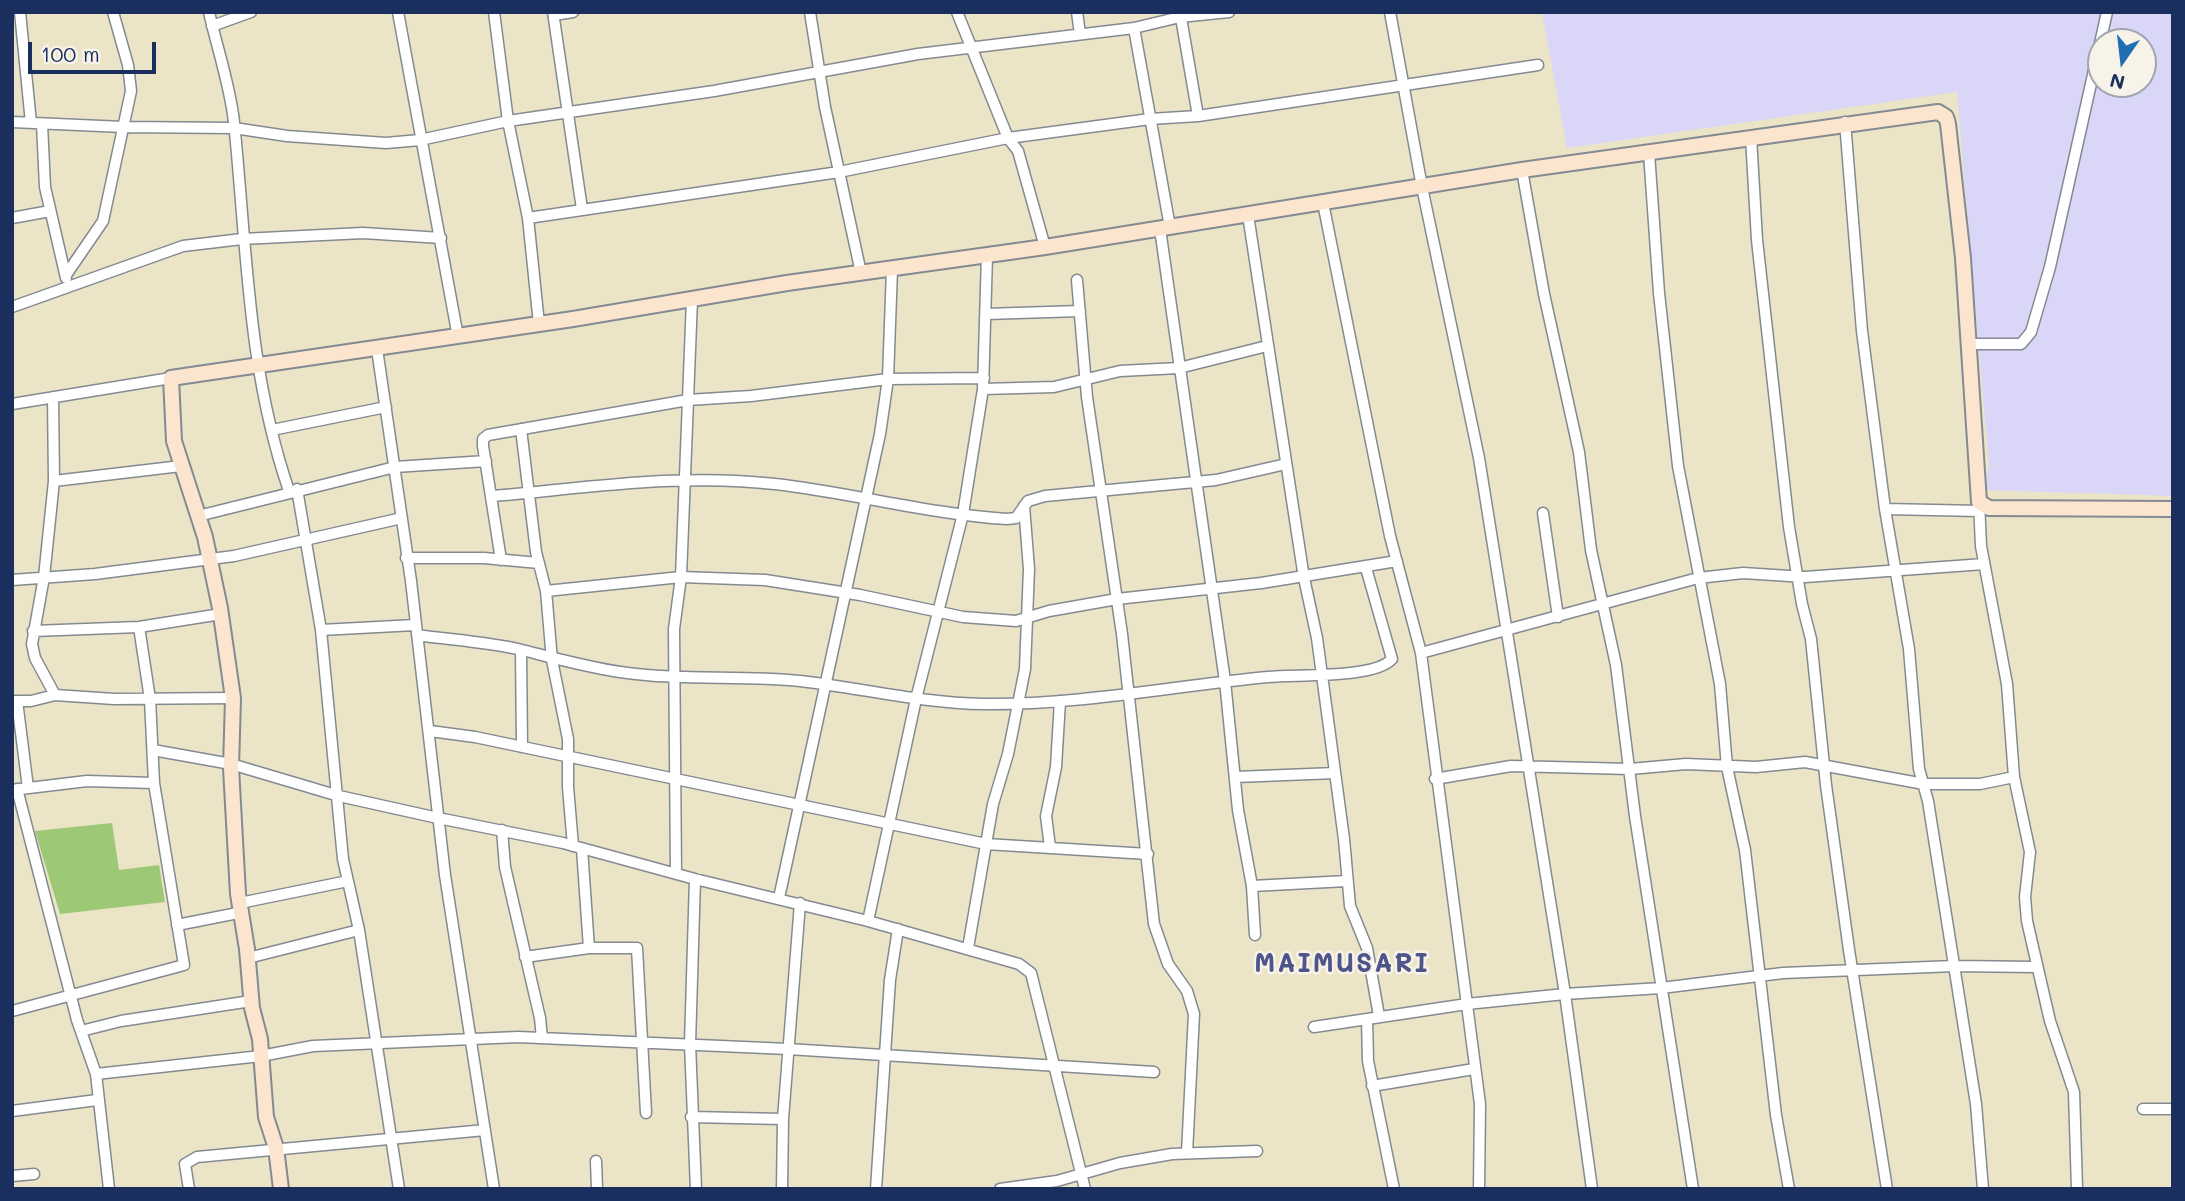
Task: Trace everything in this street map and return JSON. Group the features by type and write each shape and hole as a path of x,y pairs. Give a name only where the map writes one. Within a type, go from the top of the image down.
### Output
{"main road":[{"path":"281,1189 276,1148 266,1117 261,1056 251,1001 241,908 231,764 233,698 210,560 174,441 171,378 987,256 1522,170 1845,122 1938,112 1946,117 1970,344 1979,506 2173,509"}],"street":[{"path":"20,12 18,25 50,211 66,275 65,289"},
{"path":"66,275 103,221 131,91 128,65 113,12"},
{"path":"209,12 234,128 242,239 258,365 272,430 306,538 321,630 331,753 339,796 348,881 359,930 374,1043 399,1189"},
{"path":"212,26 251,12"},
{"path":"398,12 458,337"},
{"path":"494,12 508,121 528,218 540,324"},
{"path":"573,12 554,14 582,209"},
{"path":"810,12 819,72 861,273"},
{"path":"957,12 1008,138 1018,151 1045,247"},
{"path":"1077,12 1080,34"},
{"path":"12,122 234,128 287,136 386,142 420,140 508,121 918,54 1134,28 1180,15 1229,12"},
{"path":"1390,12 1422,187 1479,458 1565,994 1592,1189"},
{"path":"1970,344 2021,344 2031,332 2050,267 2107,12"},
{"path":"1180,15 1198,116"},
{"path":"1134,28 1165,228 1179,368 1225,681 1238,810 1252,887 1255,935"},
{"path":"528,218 839,172 1008,138 1150,119 1198,116 1538,65"},
{"path":"1845,122 1862,331 1885,509 1898,570 1909,649 1919,769 1924,784 1976,1104 1983,1189"},
{"path":"1751,137 1757,240 1773,399 1797,577 1811,639 1852,970 1887,1189"},
{"path":"1648,153 1673,429 1698,578 1720,684 1727,767 1745,850 1776,1115 1789,1189"},
{"path":"1522,170 1544,294 1579,452 1601,603 1616,665 1661,988 1693,1189"},
{"path":"1323,203 1397,561 1421,653 1435,779 1480,1104 1479,1189"},
{"path":"12,218 50,211"},
{"path":"1248,215 1304,578 1322,674 1350,906 1367,948 1379,1016"},
{"path":"12,307 183,246 242,239 363,233 441,238"},
{"path":"868,920 891,824 916,699 963,514 983,383 987,256"},
{"path":"779,898 880,434 888,379 892,269"},
{"path":"1077,280 1085,378 1117,599 1154,924 1168,964 1187,991 1194,1014 1187,1153"},
{"path":"676,874 674,629 681,577 692,299"},
{"path":"986,314 1080,311"},
{"path":"501,560 483,439 488,435 688,400 751,396 888,379 1054,387 1120,371 1179,368 1267,346"},
{"path":"377,349 430,731 438,818 494,1189"},
{"path":"12,404 171,378"},
{"path":"53,397 54,481 44,578 33,631 35,657 55,695"},
{"path":"272,430 386,407"},
{"path":"521,429 528,493 546,592 552,660 568,739 589,948"},
{"path":"198,516 293,490 395,467 486,461"},
{"path":"493,496 629,481 685,479 775,484 1007,520 1016,517 1024,505 1034,498 1246,475 1286,464"},
{"path":"54,481 181,466"},
{"path":"968,948 986,844 1025,668 1029,569 1024,505"},
{"path":"1885,509 1979,506 1984,564 2007,684 2014,777 2030,852 2025,897 2036,967 2074,1091 2077,1189"},
{"path":"1543,513 1558,617"},
{"path":"12,580 210,560 271,550 306,538 402,518"},
{"path":"407,558 539,563"},
{"path":"546,592 681,577 765,580 997,621 1028,618 1049,611 1117,599 1304,578 1397,561"},
{"path":"1421,653 1698,578 1743,573 1797,577 1984,564"},
{"path":"321,630 416,630 521,650 552,660 586,663 618,672 674,678 798,681 916,699 1018,704 1377,667 1392,659 1366,568"},
{"path":"33,631 139,627 221,614"},
{"path":"12,1011 184,965 154,783 150,699 139,627"},
{"path":"521,650 522,747"},
{"path":"109,1189 96,1074 81,1031 19,789 15,701 55,695 150,699 233,698"},
{"path":"1050,847 1046,816 1056,767 1059,701"},
{"path":"430,731 522,747 986,844 1148,854"},
{"path":"153,750 231,764 339,796 578,847 695,879 868,920 1019,964 1031,972 1086,1189"},
{"path":"1435,779 1511,766 1630,769 1686,764 1727,767 1805,762 1924,784 1980,784 2014,777"},
{"path":"1236,777 1335,773"},
{"path":"19,789 87,781 154,783"},
{"path":"502,830 505,867 542,1038"},
{"path":"695,879 690,1044 696,1189"},
{"path":"177,925 348,881"},
{"path":"1252,887 1347,881"},
{"path":"782,1189 783,1119 800,903"},
{"path":"876,1189 890,980 898,929"},
{"path":"248,958 359,930"},
{"path":"525,957 589,948 638,948 641,975 640,1041 646,1113"},
{"path":"1314,1027 1467,1004 1661,988 1759,975 1954,966 2036,967"},
{"path":"81,1031 121,1021 251,1001"},
{"path":"1367,1019 1368,1061 1394,1189"},
{"path":"96,1074 261,1056 313,1046 472,1037 640,1041 1154,1072"},
{"path":"1372,1086 1474,1069"},
{"path":"12,1111 97,1100"},
{"path":"2143,1109 2173,1109"},
{"path":"691,1117 783,1119"},
{"path":"189,1189 185,1164 188,1160 276,1148 485,1130"},
{"path":"1000,1189 1057,1181 1083,1172 1187,1153 1257,1152"},
{"path":"596,1161 597,1189"},
{"path":"12,1176 34,1174"}],"shaded area":[{"path":"1542,12 2173,12 2173,496 1983,490 1989,466 1957,92 1567,148"}],"green space":[{"path":"112,823 119,870 159,865 165,902 60,914 35,831"}],"district":[{"name":"MAIMUSARI","path":"1342,964"}]}
